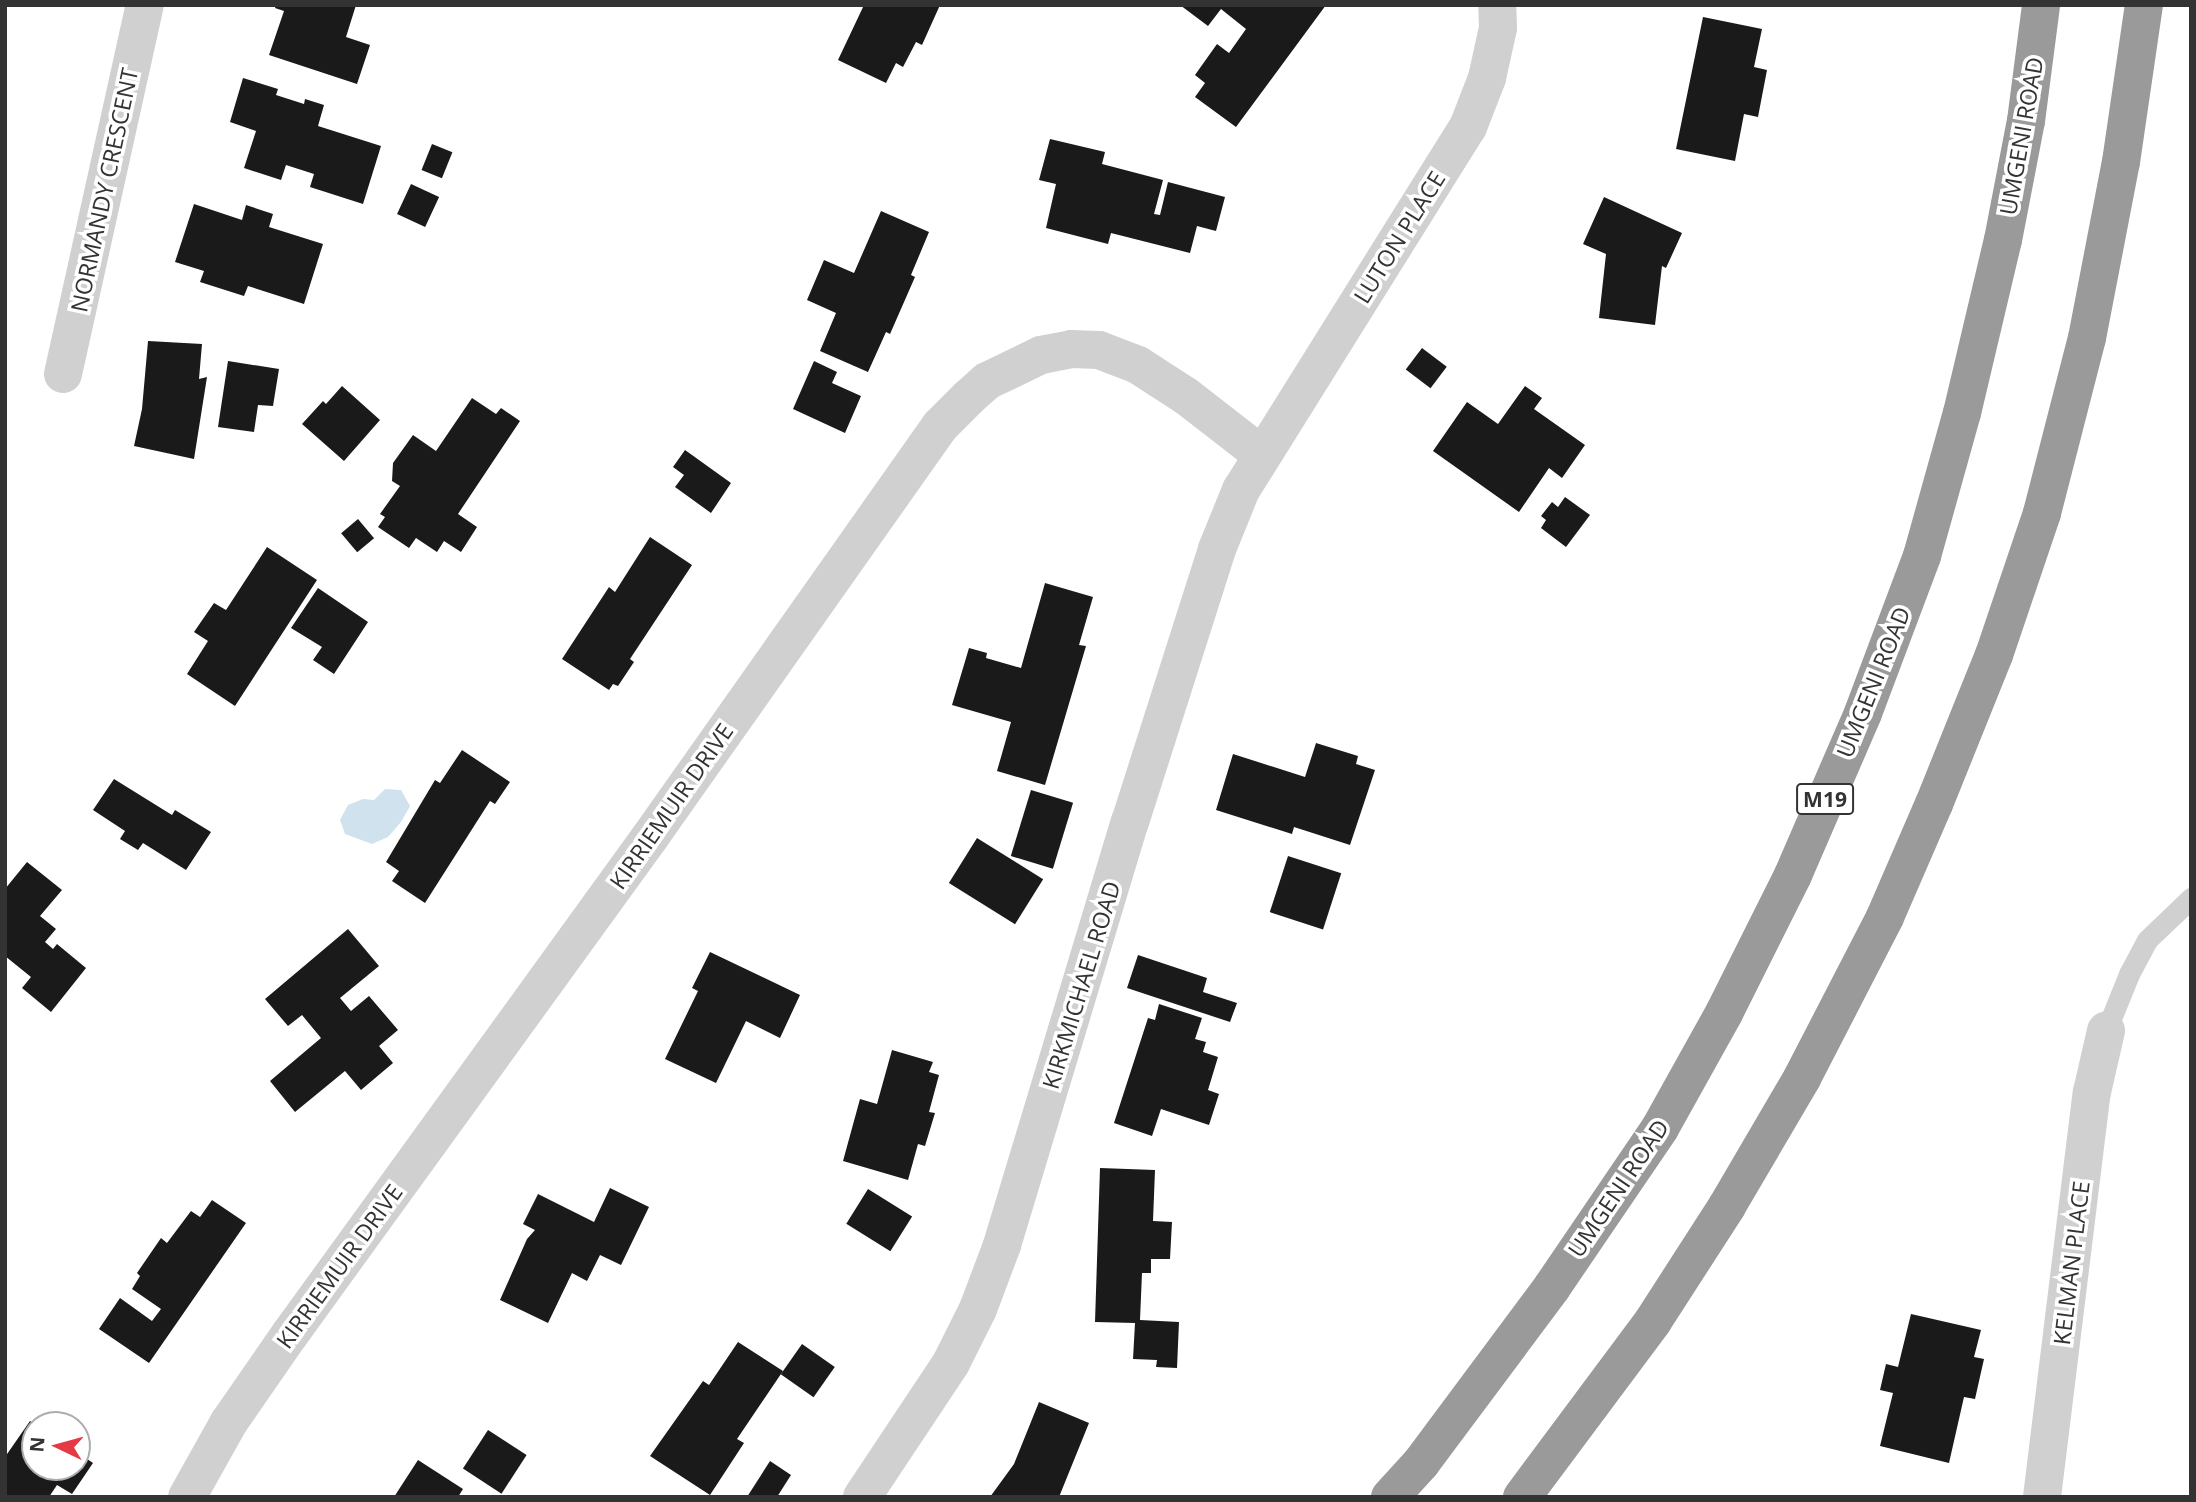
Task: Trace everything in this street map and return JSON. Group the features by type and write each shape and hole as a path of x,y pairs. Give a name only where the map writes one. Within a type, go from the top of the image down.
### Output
{"highway":[{"name":"UMGENI ROAD","path":"1390,1497 1420,1463 1552,1287 1660,1128 1724,1013 1793,875 1863,713 1922,556 1962,413 2003,240 2026,121 2041,5"},
{"path":"1522,1497 1653,1321 1727,1206 1802,1078 1885,918 1934,804 1994,655 2042,513 2087,338 2122,162 2144,5"}],"street":[{"name":"NORMANDY CRESCENT","path":"63,374 145,5"},
{"name":"LUTON PLACE","path":"1262,455 1468,127 1487,78 1498,28 1497,5"},
{"name":"KIRRIEMUIR DRIVE","path":"187,1497 229,1422 289,1334 650,837 940,426 968,398 987,380 1041,355 1071,349 1099,350 1138,365 1186,396 1262,455"},
{"name":"KIRKMICHAEL ROAD","path":"862,1497 951,1363 978,1309 1002,1245 1130,822 1217,549 1241,490 1262,455"},
{"name":"KELMAN PLACE","path":"2042,1497 2092,1092 2106,1031"}],"lane":[{"path":"2106,1031 2129,974 2147,940 2191,898"}],"water":[{"path":"385,789 401,790 410,806 388,837 372,844 345,834 340,820 348,805 363,799 374,800"}],"building":[{"path":"276,5 356,5 346,37 370,45 357,84 269,55 284,11 275,8"},
{"path":"864,5 940,5 922,45 916,42 903,67 896,63 886,83 838,60"},
{"path":"1180,5 1326,5 1236,127 1195,97 1205,83 1195,75 1217,44 1229,53 1246,29 1221,9 1208,26"},
{"path":"1703,17 1762,29 1754,67 1767,70 1758,117 1744,114 1735,161 1676,149"},
{"path":"243,78 278,89 276,95 304,104 305,99 324,105 318,126 381,146 363,204 310,187 314,174 286,165 281,180 244,168 256,131 230,122"},
{"path":"1050,139 1105,152 1102,164 1163,180 1154,214 1160,215 1168,182 1225,197 1216,231 1197,226 1190,253 1111,233 1108,244 1046,228 1056,184 1039,180"},
{"path":"432,144 452,152 442,178 422,170"},
{"path":"411,184 439,197 425,227 397,214"},
{"path":"1604,197 1682,233 1666,268 1662,266 1655,325 1599,318 1606,254 1583,244"},
{"path":"194,204 242,220 246,205 273,214 269,227 323,244 304,304 248,286 244,296 200,282 204,271 175,262"},
{"path":"881,211 929,232 911,275 915,277 890,334 886,332 868,372 820,351 836,313 807,300 824,260 854,273"},
{"path":"148,341 202,344 199,379 207,377 194,459 134,446 142,409"},
{"path":"1422,348 1447,367 1431,388 1406,370"},
{"path":"228,361 279,369 273,406 258,405 254,432 218,427"},
{"path":"814,361 837,372 832,383 861,396 845,433 793,409"},
{"path":"342,386 380,420 344,461 302,424 323,401 326,404"},
{"path":"1525,386 1542,398 1534,409 1585,445 1562,478 1549,468 1519,512 1433,451 1467,402 1498,424"},
{"path":"472,398 496,414 501,408 520,421 458,514 477,527 461,552 444,541 437,552 416,538 409,548 378,527 385,517 380,514 400,486 392,481 393,463 413,435 436,451"},
{"path":"685,450 731,483 711,513 675,487 684,475 673,467"},
{"path":"1565,497 1590,515 1566,547 1541,528 1546,520 1541,516 1552,502 1558,507"},
{"path":"358,519 374,538 357,552 341,533"},
{"path":"650,537 692,565 630,659 634,662 618,686 613,684 609,690 562,659 609,587 615,592"},
{"path":"267,547 317,580 235,706 187,674 208,641 194,632 214,603 226,610"},
{"path":"1045,583 1093,597 1079,645 1086,646 1045,785 997,771 1011,722 952,705 969,648 987,653 986,658 1021,668"},
{"path":"318,588 368,622 334,674 313,660 322,647 291,628"},
{"path":"1316,743 1358,756 1356,764 1375,770 1350,845 1294,827 1292,834 1216,810 1233,754 1305,777"},
{"path":"462,750 510,782 495,804 490,801 425,903 392,881 399,871 386,862 435,780 440,783"},
{"path":"114,779 172,815 175,810 211,832 186,870 143,843 138,850 120,839 125,831 93,810"},
{"path":"1031,790 1073,803 1053,869 1011,856"},
{"path":"977,838 1043,879 1015,924 949,883"},
{"path":"1288,856 1341,873 1323,929 1270,912"},
{"path":"27,862 62,890 40,916 56,929 45,942 53,949 57,944 86,968 51,1012 22,988 31,977 5,956 5,889"},
{"path":"348,929 379,966 340,998 351,1011 369,996 398,1030 379,1046 393,1063 361,1090 345,1071 295,1112 270,1081 321,1038 302,1015 288,1026 265,999"},
{"path":"710,952 800,995 780,1038 746,1021 716,1083 665,1059 698,991 692,988"},
{"path":"1138,955 1207,978 1203,992 1237,1003 1230,1022 1127,988"},
{"path":"1159,1004 1202,1018 1195,1039 1206,1042 1203,1052 1218,1057 1208,1090 1219,1094 1209,1125 1161,1109 1152,1136 1114,1123 1148,1018 1155,1020"},
{"path":"892,1050 933,1062 929,1072 939,1075 929,1112 935,1113 925,1146 918,1144 908,1180 843,1161 860,1099 877,1104"},
{"path":"1100,1168 1155,1170 1153,1221 1172,1222 1170,1259 1151,1259 1151,1273 1142,1273 1140,1320 1179,1322 1177,1368 1156,1367 1157,1360 1133,1359 1135,1323 1095,1322"},
{"path":"610,1188 649,1207 621,1265 600,1255 587,1281 572,1273 548,1323 500,1300 527,1239 535,1230 523,1224 538,1194 594,1222"},
{"path":"868,1189 912,1217 890,1251 846,1224"},
{"path":"212,1200 246,1223 149,1363 99,1329 120,1298 152,1321 161,1309 132,1289 140,1276 137,1273 161,1238 167,1243 191,1211 200,1217"},
{"path":"1911,1314 1981,1330 1974,1357 1984,1359 1975,1399 1964,1397 1949,1463 1880,1446 1893,1393 1880,1390 1886,1364 1898,1367"},
{"path":"738,1342 783,1371 737,1439 744,1443 710,1495 650,1456 703,1381 709,1385"},
{"path":"802,1344 835,1367 814,1397 781,1374"},
{"path":"1039,1402 1089,1423 1059,1497 990,1497 1014,1464"},
{"path":"488,1430 527,1455 502,1494 463,1469"},
{"path":"21,1434 21,1481 81,1481 72,1494 57,1485 49,1497 5,1497 5,1457"},
{"path":"418,1460 463,1489 458,1497 394,1497"},
{"path":"770,1461 791,1475 777,1497 747,1497"}]}
